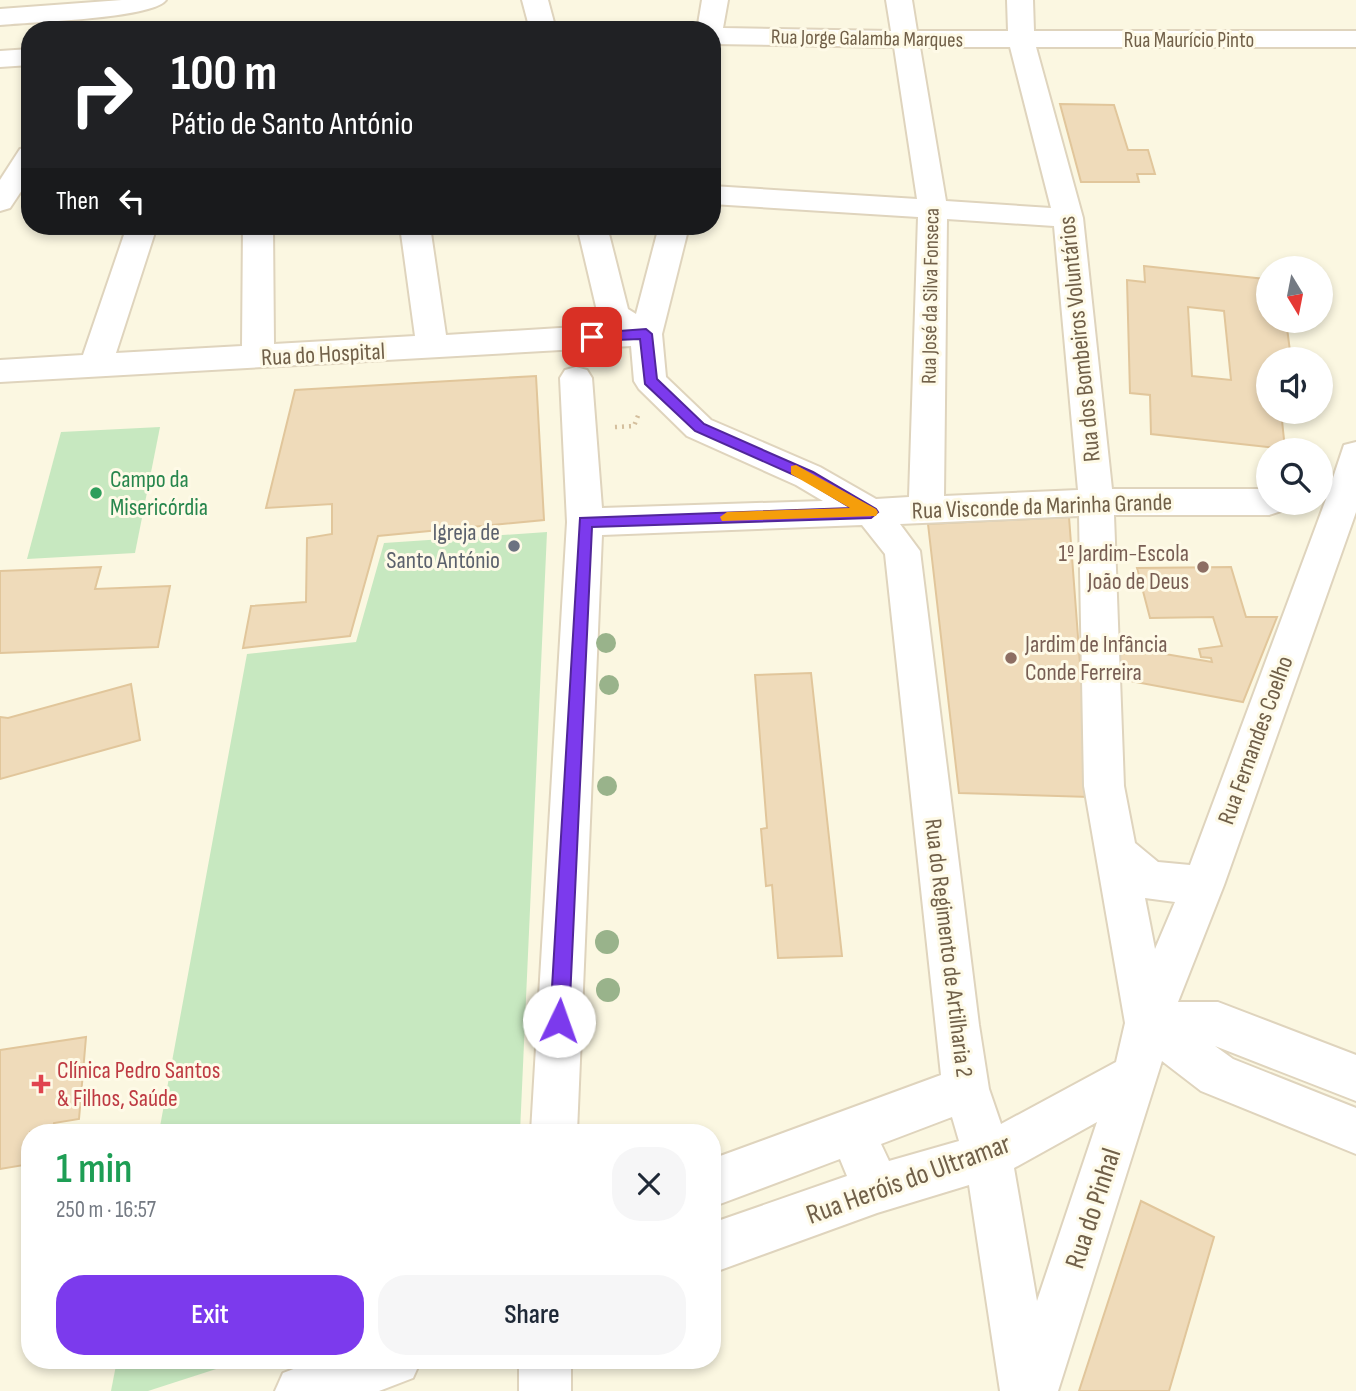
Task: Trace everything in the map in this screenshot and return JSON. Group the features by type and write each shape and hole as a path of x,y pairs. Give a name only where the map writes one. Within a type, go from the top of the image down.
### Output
{"street":[{"path":"535,0 540,21"},
{"path":"712,21 715,0"},
{"name":"Rua José da Silva Fonseca","path":"899,0 933,211 926,510"},
{"name":"Rua dos Bombeiros Voluntários","path":"1020,0 1021,40 1068,218 1096,502 1104,786 1147,1023"},
{"path":"0,17 138,2"},
{"path":"121,21 138,2"},
{"name":"Rua Jorge Galamba Marques","path":"721,36 1021,40"},
{"name":"Rua Maurício Pinto","path":"1021,40 1356,39"},
{"path":"0,59 21,58"},
{"path":"11,186 21,170"},
{"path":"721,196 1068,218"},
{"path":"96,365 139,235"},
{"path":"258,235 258,358"},
{"path":"416,235 432,347"},
{"path":"594,235 614,315 646,334"},
{"path":"672,235 646,334 650,381 699,428 808,475 871,512"},
{"name":"Rua do Hospital","path":"0,371 646,334"},
{"path":"554,1124 585,522 576,378"},
{"name":"Rua Fernandes Coelho","path":"1147,1023 1203,885 1356,454"},
{"name":"Rua Visconde da Marinha Grande","path":"585,522 1096,502 1256,502"},
{"name":"Rua do Regimento de Artilharia 2","path":"871,512 902,551 966,1089 988,1156 1026,1391"},
{"path":"1116,853 1149,880 1203,885"},
{"path":"1147,1023 1218,1024 1356,1078"},
{"path":"1147,1023 1217,1075 1356,1131"},
{"name":"Rua do Pinhal","path":"1032,1391 1136,1076 1147,1023"},
{"name":"Rua Heróis do Ultramar","path":"730,1242 877,1189 988,1156 1136,1076"},
{"path":"721,1180 966,1089"},
{"path":"852,1131 877,1189"},
{"path":"721,1192 730,1242"},
{"path":"301,1391 368,1369"},
{"path":"545,1369 545,1391"}],"path":[{"path":"579,430 634,426 650,381"}],"green space":[{"name":"Campo da Misericórdia","path":"160,427 135,553 27,559 61,432"},
{"path":"547,532 520,1124 160,1124 247,654 356,642 384,543"},
{"path":"115,1369 216,1369 148,1391 111,1391"}],"building":[{"path":"1060,104 1114,105 1128,150 1148,150 1155,174 1137,174 1139,182 1081,182"},
{"path":"1144,266 1256,278 1256,333 1288,333 1289,347 1256,347 1256,424 1282,424 1284,438 1256,438 1256,446 1151,434 1150,395 1130,393 1127,280 1145,282","holes":["1188,307 1224,311 1231,380 1192,376"]},
{"path":"536,376 544,520 378,536 350,636 243,648 251,606 306,602 307,538 332,534 332,504 266,508 295,390"},
{"name":"Jardim de Infância Conde Ferreira","path":"1069,517 1090,797 959,793 928,524"},
{"path":"101,567 95,589 170,586 158,647 0,653 0,571"},
{"path":"1231,567 1246,617 1277,617 1243,702 1114,678 1112,645 1212,662 1211,658 1201,657 1199,649 1222,646 1213,617 1150,618 1137,568"},
{"path":"811,673 842,956 778,958 772,885 766,886 761,829 767,828 755,675"},
{"path":"131,684 140,740 0,779 0,717 8,718"},
{"name":"Clínica Pedro Santos & Filhos, Saúde","path":"86,1037 79,1119 54,1124 21,1124 21,1166 0,1169 0,1050"},
{"path":"1141,1201 1214,1237 1169,1391 1079,1391"}],"slow traffic":[{"path":"727,517 871,512 796,470"}],"place":[{"name":"Campo da Misericórdia","path":"96,493"},
{"name":"Igreja de Santo António","path":"514,546"},
{"name":"1º Jardim-Escola João de Deus","path":"1203,567"},
{"name":"Jardim de Infância Conde Ferreira","path":"1011,658"},
{"name":"Clínica Pedro Santos & Filhos, Saúde","path":"41,1084"}],"route":[{"path":"559,1021 585,522 871,512 808,475 699,428 650,381 646,334 592,337"}]}
